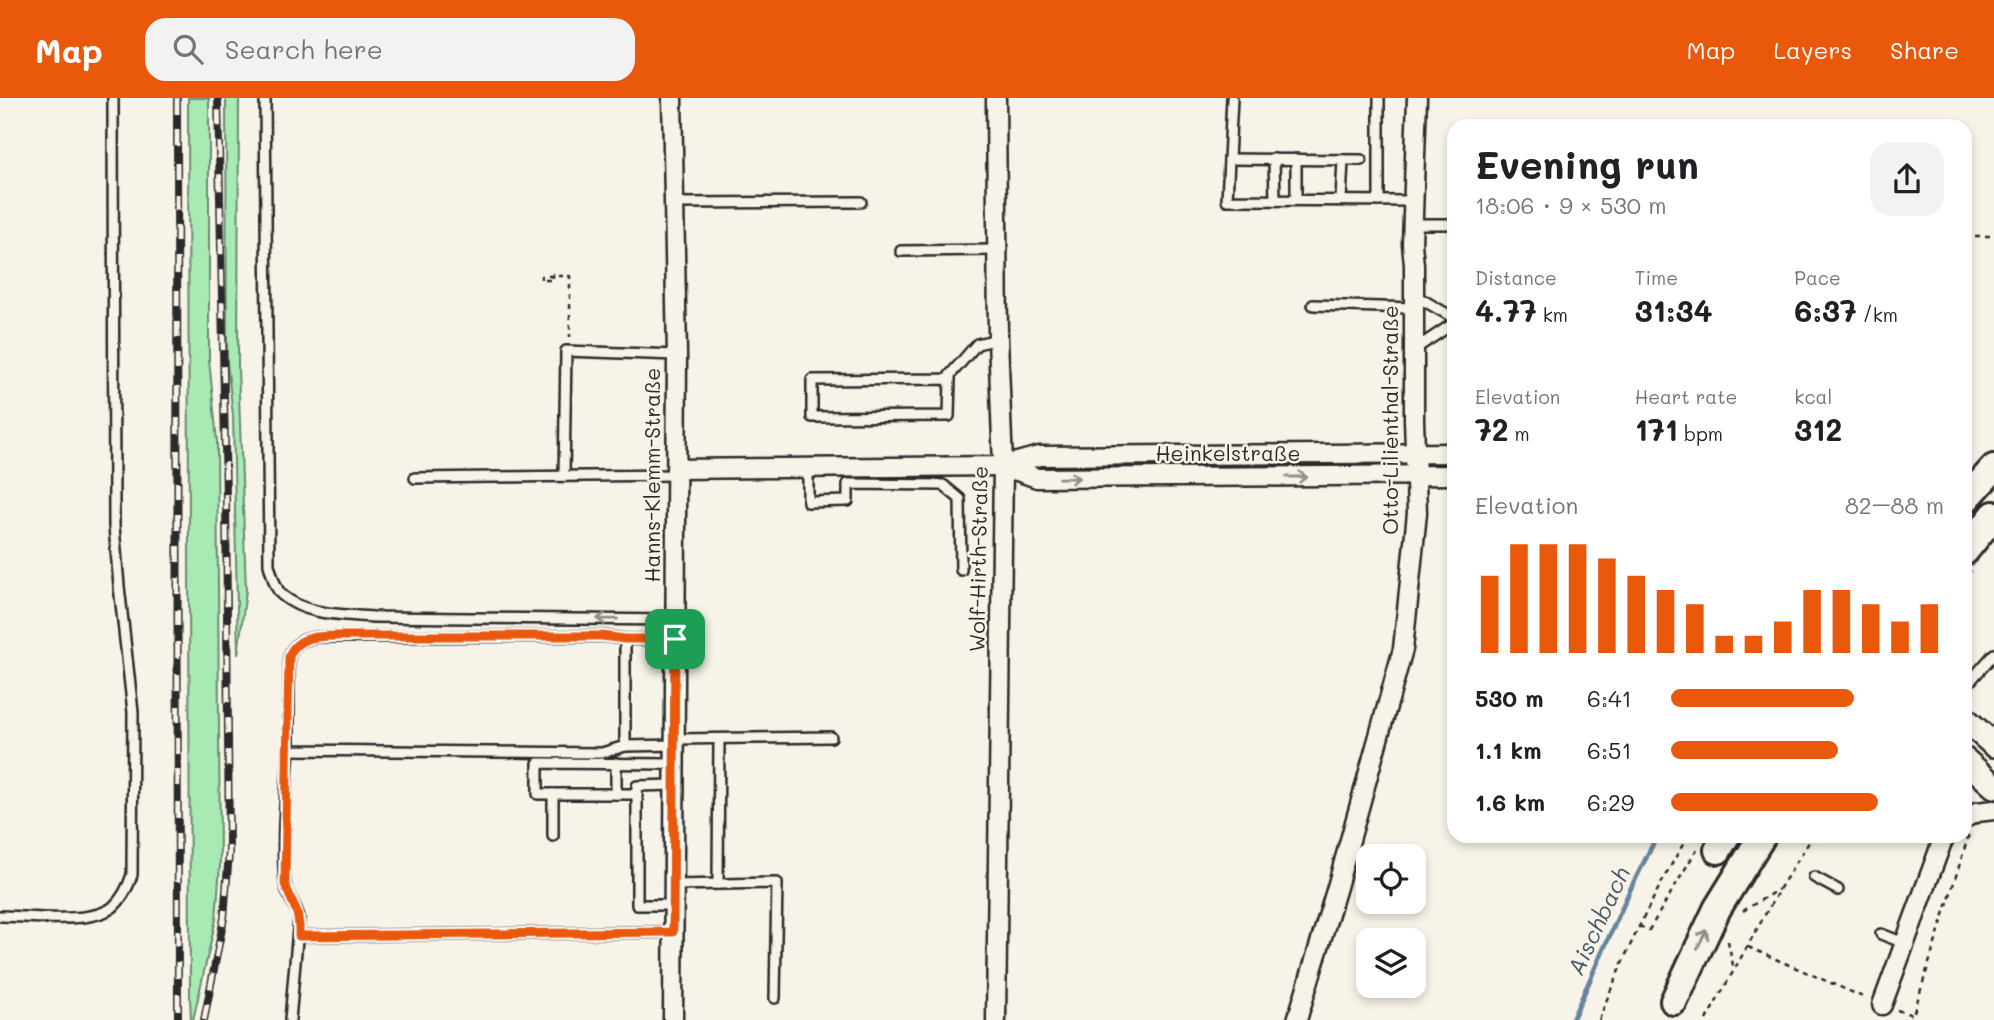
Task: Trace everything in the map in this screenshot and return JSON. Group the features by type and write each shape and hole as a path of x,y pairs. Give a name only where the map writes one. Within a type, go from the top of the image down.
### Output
{"main road":[{"path":"1972,492 1994,468"},
{"path":"1972,542 1994,515"},
{"path":"1972,725 1994,745"},
{"path":"1975,766 1994,786"},
{"path":"1674,1001 1717,909 1758,843"}],"street":[{"name":"Hanns-Klemm-Straße","path":"672,98 677,355 673,1020"},
{"name":"Wolf-Hirth-Straße","path":"996,98 998,339 1003,466 996,1020"},
{"name":"Otto-Lilienthal-Straße","path":"1297,1020 1401,658 1418,513 1413,224 1417,98"},
{"name":"Heinkelstraße","path":"676,472 1003,466 1039,456 1447,453"},
{"name":"Heinkelstraße","path":"1003,466 1037,478 1447,475"},
{"path":"1972,816 1990,810"},
{"path":"1880,1009 1942,843"}],"lane":[{"path":"0,916 75,917 100,914 121,898 132,875 134,712 114,526 113,98"},
{"path":"265,98 268,202 269,565 281,594 301,606 328,613 413,617 675,620"},
{"path":"1232,98 1227,200 1413,201"},
{"path":"1379,98 1379,201"},
{"path":"1229,159 1361,160"},
{"path":"1274,159 1275,200"},
{"path":"1296,159 1296,200"},
{"path":"1341,200 1343,160"},
{"path":"674,203 861,202"},
{"path":"1413,224 1447,224"},
{"path":"901,251 997,250"},
{"path":"1313,305 1414,302 1447,318"},
{"path":"1414,350 1447,326"},
{"path":"950,379 812,380 813,417 949,416 950,379 950,375 977,344 998,339"},
{"path":"564,476 566,351 677,355"},
{"path":"808,468 808,502 848,501 848,484 943,485 960,499 961,570"},
{"path":"415,478 634,476 676,472"},
{"path":"290,1020 299,917 285,884 285,817 289,750 289,657 296,644 317,637 486,635 675,639"},
{"path":"625,639 625,746"},
{"path":"1972,679 1994,654"},
{"path":"289,750 602,753 625,746 676,742 831,737"},
{"path":"718,884 719,739"},
{"path":"637,794 538,794 538,763 675,764"},
{"path":"616,794 617,763"},
{"path":"673,905 637,905 637,786 675,785"},
{"path":"553,794 553,836"},
{"path":"1814,877 1838,890"},
{"path":"673,885 777,883 775,998"},
{"path":"299,936 673,932"},
{"path":"1881,934 1904,943"}],"path":[{"path":"1972,236 1994,236"},
{"path":"553,273 553,280 541,280 541,276 549,276 557,276 570,276 570,351"},
{"path":"1972,826 1987,820 1990,810"},
{"path":"1600,1020 1639,926 1684,843"},
{"path":"1706,1020 1780,888 1809,843"},
{"path":"1748,947 1880,1009 1913,1015 1966,843"},
{"path":"1639,926 1649,930 1714,845"},
{"path":"1743,911 1780,888"},
{"path":"1728,941 1734,970"}],"green space":[{"path":"188,98 209,98 209,359 217,441 220,865 216,919 193,1020 190,997"},
{"path":"226,98 239,98 238,367 246,590 238,655 233,415 227,363"}],"waterway":[{"name":"Aischbach","path":"1572,1020 1654,843"}],"railway":[{"path":"177,98 178,1020"},
{"path":"204,1020 224,918 229,852 226,497 218,98"}],"route":[{"path":"357,636 602,636 675,639 673,932 299,936 299,917 285,884 289,657 296,644 317,637 357,636"}]}
